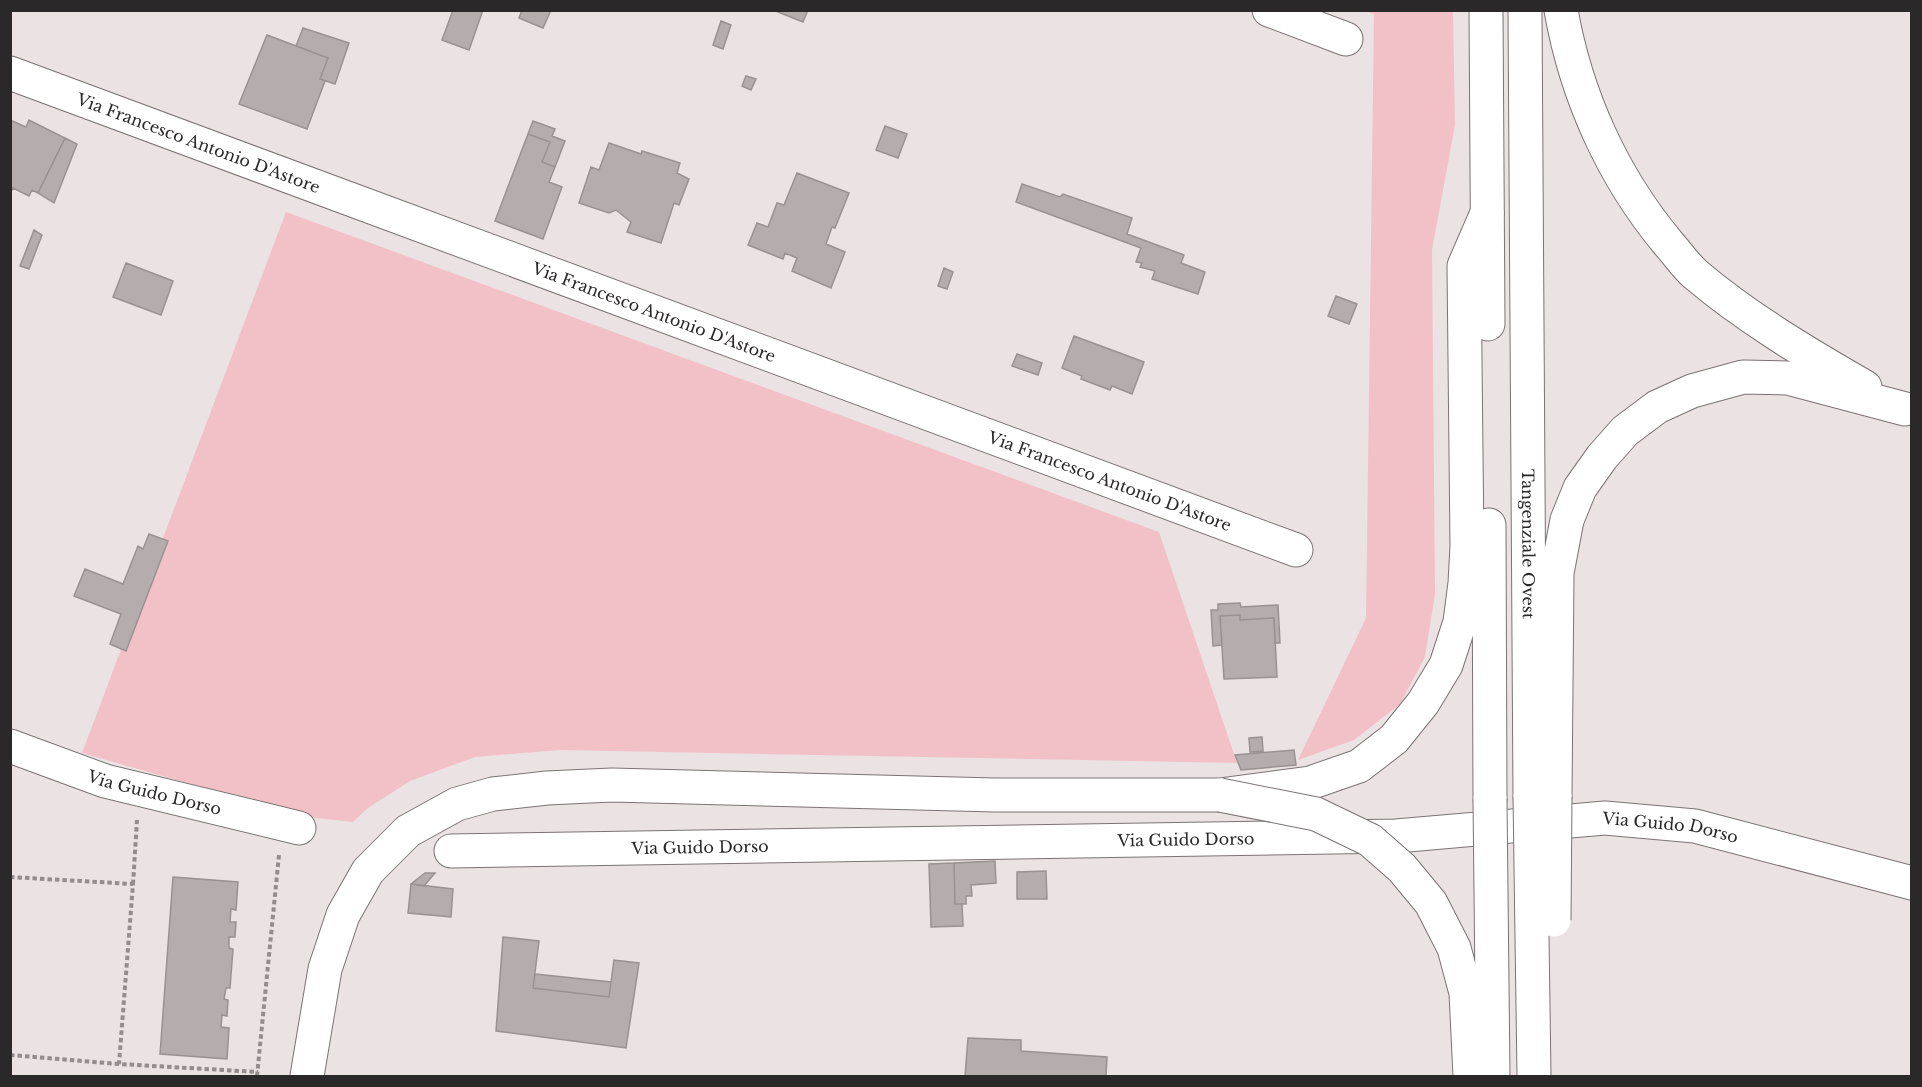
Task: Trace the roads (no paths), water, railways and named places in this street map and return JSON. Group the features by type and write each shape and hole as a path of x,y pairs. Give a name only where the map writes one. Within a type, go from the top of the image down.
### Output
{"main road":[{"path":"1269,10 1346,39"},
{"path":"1486,10 1493,1077"},
{"name":"Tangenziale Ovest","path":"1525,10 1543,797 1534,1066"},
{"path":"1561,10 1582,94 1610,159 1648,219 1693,272 1748,314 1805,352 1908,411"},
{"name":"Via Francesco Antonio D'Astore","path":"10,73 1296,550"},
{"path":"307,1077 325,969 343,915 368,871 408,831 457,804 504,793 547,788 612,785 995,795 1220,795 1310,783 1359,766 1394,739 1423,703 1446,665 1460,622 1466,583 1467,546 1464,266 1487,213"},
{"path":"1543,797 1557,573 1567,520 1580,488 1625,431 1657,407 1692,391 1743,377 1788,378 1908,411"},
{"name":"Via Guido Dorso","path":"10,746 105,781 290,826"},
{"path":"1220,795 1316,814 1370,840 1402,868 1431,903 1454,948 1466,993 1470,1077"},
{"name":"Via Guido Dorso","path":"451,850 1396,836 1605,819 1695,826 1911,883"}]}
